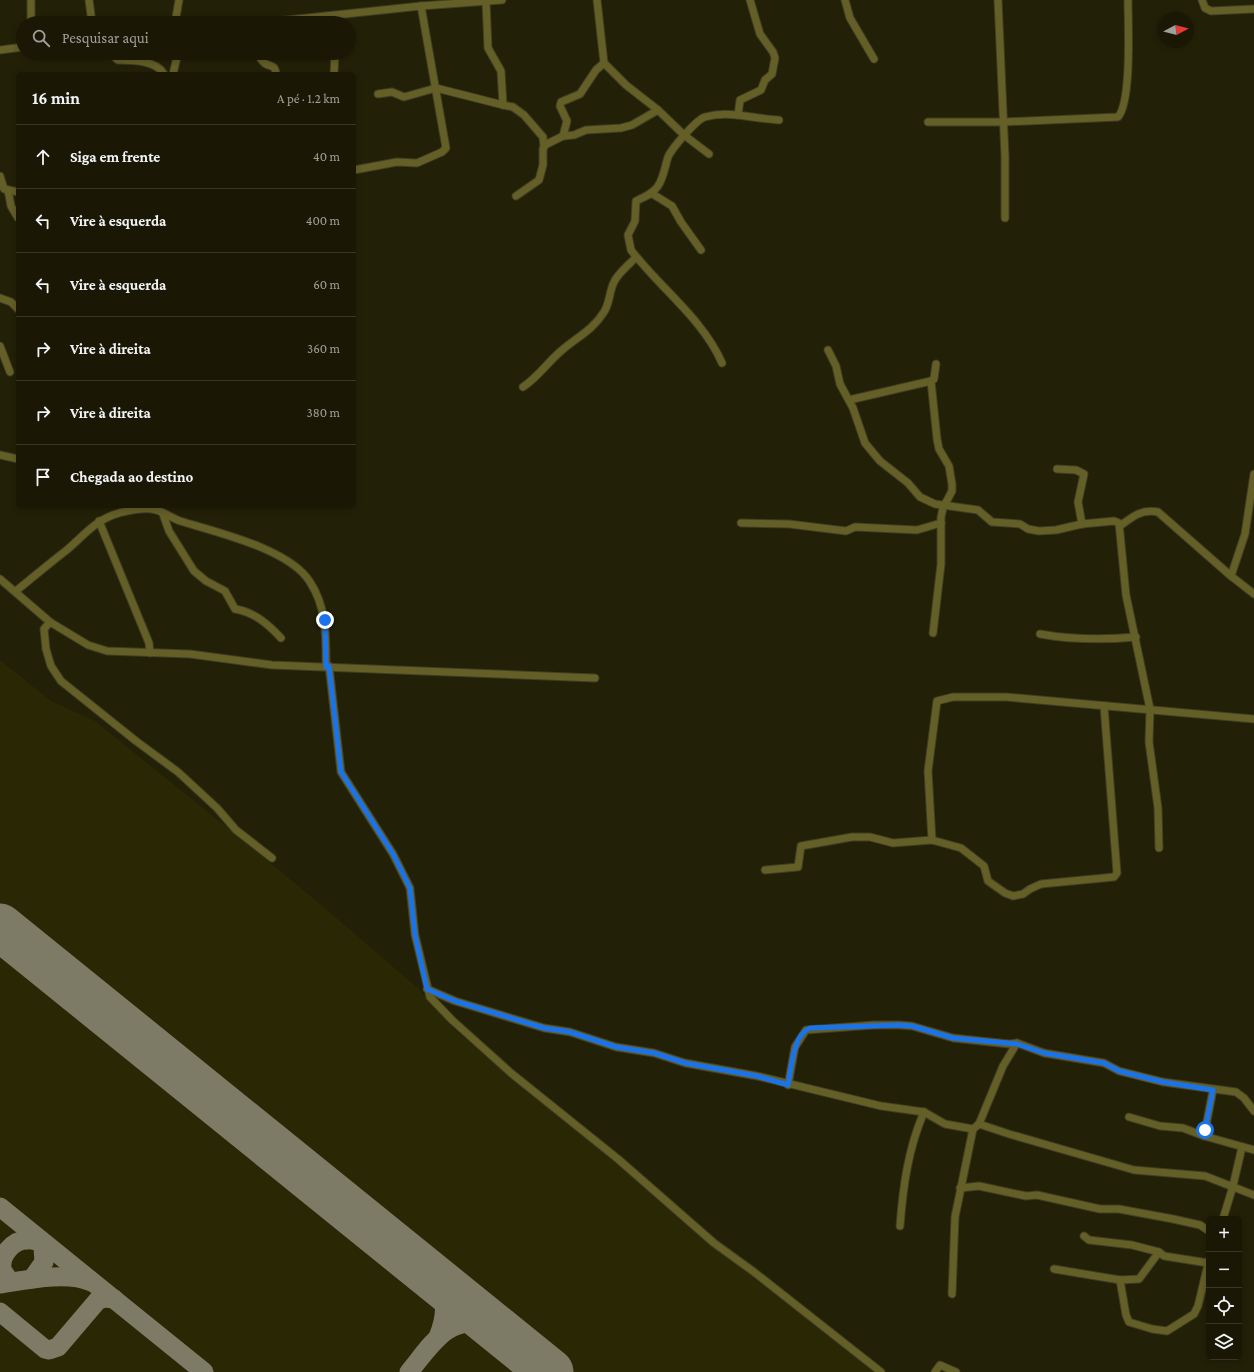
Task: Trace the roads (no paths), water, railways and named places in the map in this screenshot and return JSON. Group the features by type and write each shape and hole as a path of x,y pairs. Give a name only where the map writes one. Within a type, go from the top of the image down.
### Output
{"street":[{"path":"30,0 31,16"},
{"path":"89,0 91,16"},
{"path":"176,16 179,0"},
{"path":"356,16 421,6 502,0"},
{"path":"597,0 604,63 626,85 658,110 684,136 709,154"},
{"path":"738,115 740,100 761,90 765,80 772,74 775,62 773,52 760,34 750,0"},
{"path":"845,0 850,18 874,59"},
{"path":"998,0 1005,156 1005,218"},
{"path":"928,122 1003,122 1118,117 1124,104 1126,86 1128,0"},
{"path":"1202,0 1205,8 1211,11 1254,9"},
{"path":"486,1 488,48 501,70 503,105"},
{"path":"356,170 397,162 417,163 445,150 446,143 421,6"},
{"path":"0,50 16,48"},
{"path":"118,60 130,60 149,64 163,72"},
{"path":"173,72 176,60"},
{"path":"263,60 265,63 273,65 276,72"},
{"path":"334,72 335,60"},
{"path":"563,136 567,121 560,106 561,102 580,94 596,70 604,63"},
{"path":"378,94 392,92 404,97 436,88 513,107 524,115 543,137 544,147 542,173 539,180 516,196"},
{"path":"544,147 563,136 574,135 586,130 621,128 632,125 658,110"},
{"path":"722,363 713,345 696,322 636,257 631,250 628,235 634,221 636,201 652,193 662,178 669,155 684,136 702,118 738,115 765,120 779,120"},
{"path":"0,176 11,206 16,215"},
{"path":"4,187 16,191"},
{"path":"652,193 672,206 681,222 701,250"},
{"path":"523,387 535,379 546,364 561,351 584,335 595,324 605,310 614,281 636,257"},
{"path":"0,298 11,302 16,307"},
{"path":"0,346 10,372"},
{"path":"828,350 836,366 840,384 849,400 866,444 873,454 908,483 916,494 931,502 978,510 992,522 1020,524 1028,529 1039,531 1056,530 1082,524 1114,521 1119,522 1126,595 1136,637 1150,710 1149,742 1157,803 1159,848"},
{"path":"849,400 931,381 934,379 936,364"},
{"path":"931,381 937,439 940,449 949,466 952,484 952,491 944,505 941,523 941,564 933,633"},
{"path":"0,456 16,459"},
{"path":"1056,469 1076,470 1084,474 1078,502 1082,524"},
{"path":"1231,576 1245,534 1254,474"},
{"path":"16,591 99,521 139,508 156,510 181,521 206,527 251,544 277,555 302,571 315,590 325,620 327,667 341,772 393,854 410,888 415,935 430,997 442,1010 517,1078 618,1159 714,1243 754,1272 881,1372"},
{"path":"1120,526 1138,513 1149,510 1158,512 1231,576 1254,594"},
{"path":"164,514 169,531 198,576 225,591 235,609 245,610 268,624 281,638"},
{"path":"99,521 148,639 150,653"},
{"path":"741,523 789,524 846,531 855,527 917,530 941,523"},
{"path":"0,579 16,591 50,622 88,645 106,651 190,654 272,665 595,678"},
{"path":"50,622 44,629 44,638 51,666 61,680 136,741 178,772 217,808 236,830 272,858"},
{"path":"1040,634 1059,638 1101,640 1136,637"},
{"path":"932,840 928,771 937,701 953,697 977,696 1254,719"},
{"path":"765,870 798,867 801,846 852,837 870,837 893,843 932,840 961,848 984,866 988,881 1005,893 1014,896 1023,894 1041,884 1117,875 1104,706"},
{"path":"427,989 455,1001 544,1028 570,1032 616,1047 654,1053 685,1063 757,1076 788,1085 881,1106 924,1112 945,1124 976,1126 1134,1170 1200,1176 1233,1186 1254,1195"},
{"path":"788,1085 795,1047 803,1032 810,1028 899,1025 912,1026 958,1039 1017,1044 1044,1053 1104,1063 1119,1071 1163,1082 1241,1094 1254,1111"},
{"path":"952,1294 955,1217 960,1188 976,1126 1003,1066 1017,1044"},
{"path":"1204,1136 1213,1090"},
{"path":"900,1226 903,1192 911,1147 924,1112"},
{"path":"1129,1117 1160,1126 1183,1128 1204,1136 1254,1150"},
{"path":"1223,1216 1233,1186 1242,1146"},
{"path":"960,1188 979,1186 1026,1196 1037,1195 1100,1209 1119,1209 1173,1219 1200,1225 1206,1229"},
{"path":"1084,1236 1089,1240 1132,1245 1158,1252 1164,1256 1206,1261"},
{"path":"1054,1268 1120,1280 1138,1279 1158,1252"},
{"path":"1120,1280 1126,1315 1129,1322 1152,1329 1167,1330 1194,1314 1198,1306 1206,1273"},
{"path":"935,1372 940,1366 956,1372"}]}
